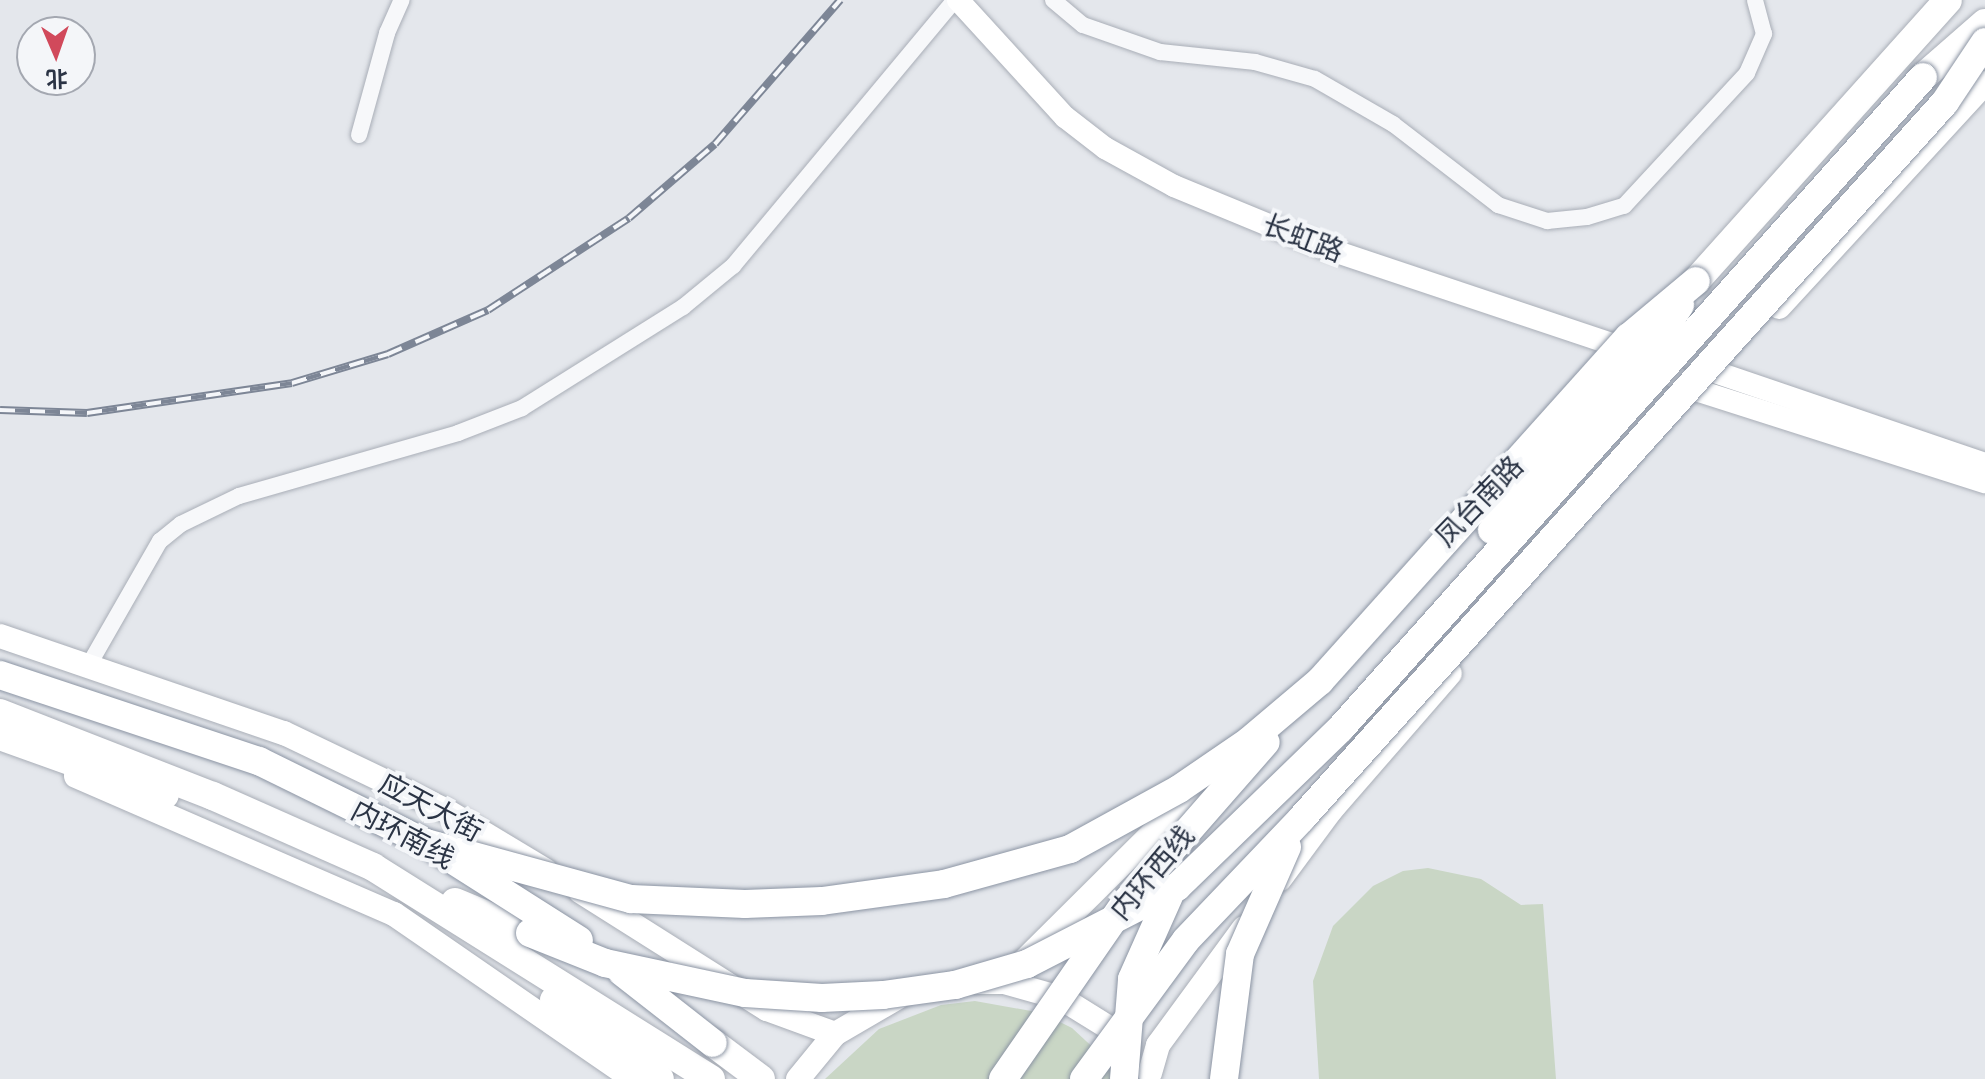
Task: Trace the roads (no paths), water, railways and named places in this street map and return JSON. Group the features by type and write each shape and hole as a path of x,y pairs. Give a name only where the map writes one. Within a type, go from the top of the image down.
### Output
{"highway":[{"path":"426,843 631,899 688,904 822,901 944,884 1070,849 1126,820 1249,741 1320,681 1629,337 1696,281 1948,0"},
{"path":"373,867 605,963 745,993 822,998 955,985 1027,964 1108,924 1177,887 1298,773 1923,77 1985,23"},
{"path":"1084,1079 1186,940 1302,818 1945,102 1985,42"},
{"path":"1143,1077 1132,979 1186,863 1290,760 1653,347 1696,281"},
{"name":"内环南线","path":"0,675 259,761 426,843 570,934 761,1079"},
{"name":"内环西线","path":"1003,1079 1124,904 1320,681"},
{"name":"内环南线","path":"0,713 213,796 373,867 711,1079"},
{"path":"0,736 181,801 378,889 491,954 660,1079"},
{"path":"1224,1079 1240,954 1302,818"},
{"path":"713,1043 748,1079"}],"main road":[{"name":"凤台南路","path":"1004,982 1366,620 1626,349 1932,0"},
{"path":"1143,1077 1158,1045 1331,810 1699,391 1985,83"},
{"name":"应天大街","path":"0,636 90,663 284,733 445,810 767,1009 835,1034"},
{"path":"0,745 188,821 394,914 633,1079"},
{"path":"798,1079 835,1034 886,1001 943,983 1004,982 1061,998 1111,1029 1143,1077"}],"street":[{"path":"359,135 387,33 402,0"},
{"path":"90,663 160,541 181,524 239,496 458,433 522,408 683,307 733,266 957,0"},
{"name":"长虹路","path":"957,0 1065,117 1105,148 1174,186 1322,247 1626,349 1699,391 1985,482"},
{"path":"1053,0 1083,25 1160,52 1255,62 1315,79 1393,124 1498,205 1547,221 1587,217 1624,206 1758,55 1764,34 1755,0"},
{"path":"1718,373 1985,464"}],"railway":[{"path":"0,410 87,413 292,383 388,354 488,310 629,218 715,144 840,0"}]}
